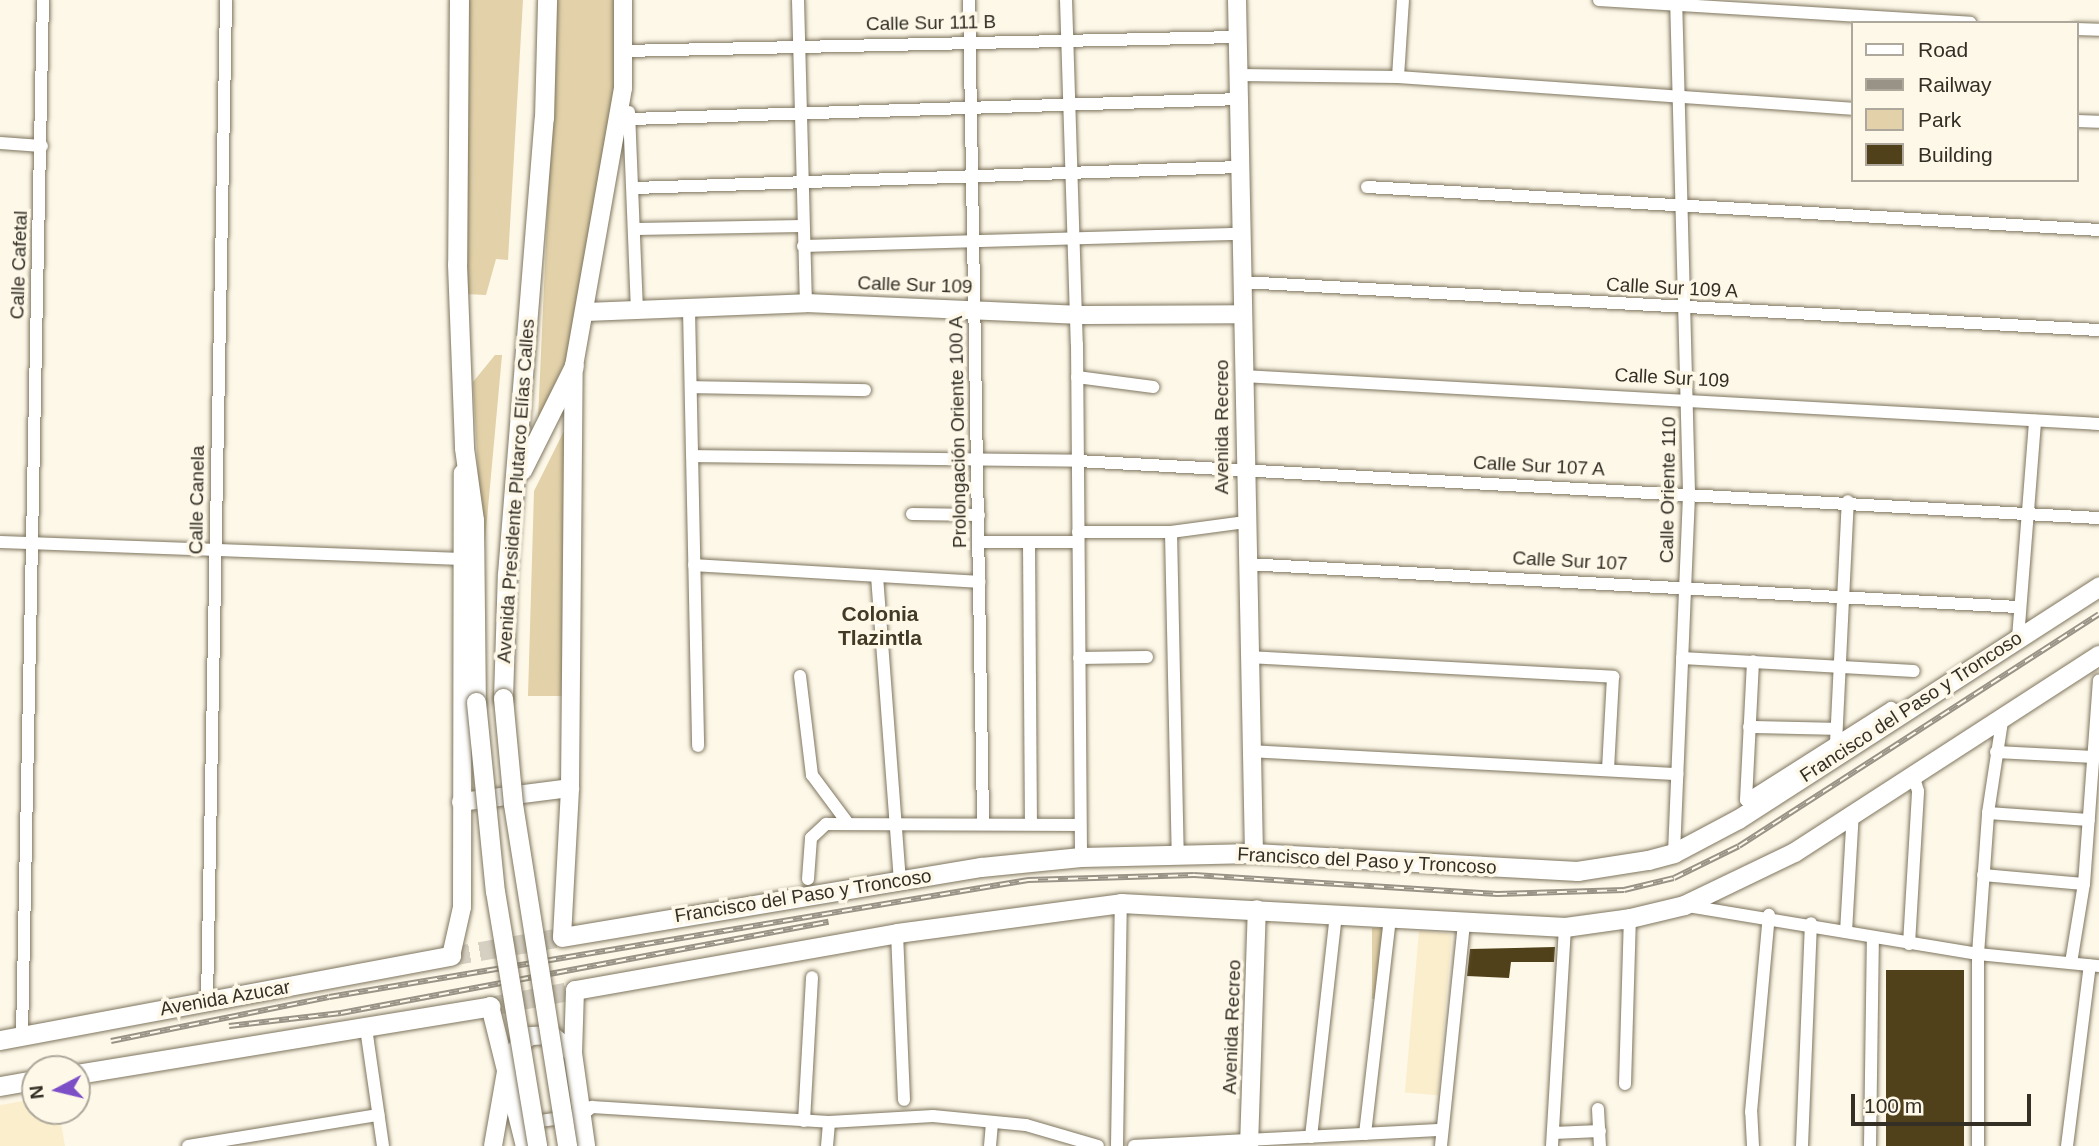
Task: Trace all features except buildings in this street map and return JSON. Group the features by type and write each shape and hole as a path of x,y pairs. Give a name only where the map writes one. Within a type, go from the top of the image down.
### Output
{"main road":[{"name":"Avenida Presidente Plutarco Elías Calles","path":"459,0 457,264 464,448 474,520 476,702 495,891 537,1146"},
{"name":"Avenida Presidente Plutarco Elías Calles","path":"547,0 544,118 517,481 502,636 503,698 513,804 567,1146"},
{"path":"517,481 574,366"},
{"name":"Francisco del Paso y Troncoso","path":"562,937 900,882 1081,857 1254,853 1577,871 1674,853 1792,778 1900,715 2099,586"},
{"path":"576,990 897,933 1121,903 1565,927 1630,918 1684,905 1794,852 1853,811 2099,655"},
{"name":"Avenida Azucar","path":"0,1040 451,957"},
{"path":"91,1072 490,1006"},
{"path":"0,1086 21,1082"}],"street":[{"name":"Calle Cafetal","path":"22,1035 43,0"},
{"name":"Calle Canela","path":"207,1001 226,0"},
{"path":"562,937 570,788 574,366 586,312 623,88 623,0"},
{"path":"798,0 806,303"},
{"name":"Prolongación Oriente 100 A","path":"969,0 984,822"},
{"path":"1066,0 1076,315 1081,857"},
{"name":"Avenida Recreo","path":"1237,0 1243,469 1254,853"},
{"path":"1398,77 1403,0"},
{"path":"1599,0 1941,21"},
{"name":"Calle Oriente 110","path":"1674,853 1689,493 1676,3"},
{"path":"2078,29 2099,30"},
{"name":"Calle Sur 111 B","path":"624,51 970,41 1238,37"},
{"path":"1239,75 1398,77 1679,99 1850,108"},
{"path":"623,88 631,119 637,310"},
{"path":"631,119 1239,99"},
{"path":"2078,121 2099,122"},
{"path":"0,143 42,146"},
{"path":"635,188 1240,167"},
{"path":"1367,187 1680,208 2099,230"},
{"path":"636,229 802,226"},
{"path":"803,246 1241,234"},
{"name":"Calle Sur 109 A","path":"1242,282 2099,330"},
{"name":"Calle Sur 109","path":"586,312 689,310 806,303 975,308 1076,315 1243,314"},
{"path":"689,310 698,746"},
{"name":"Calle Sur 109","path":"1243,376 2099,424"},
{"path":"1077,377 1153,387"},
{"path":"691,387 865,390"},
{"path":"2018,638 2017,607 2029,513 2035,421"},
{"name":"Avenida Presidente Plutarco Elías Calles","path":"451,957 462,907 464,448"},
{"name":"Calle Sur 107 A","path":"693,456 978,462 1078,461 1848,501 2099,518"},
{"path":"1836,743 1848,501"},
{"path":"912,514 979,515"},
{"path":"979,542 1029,543 1078,537 1171,532 1245,522"},
{"path":"1171,532 1178,854"},
{"path":"0,542 463,559"},
{"path":"1029,543 1031,823"},
{"name":"Calle Sur 107","path":"1246,564 1686,586 2017,607"},
{"path":"694,565 979,582"},
{"path":"877,576 900,882"},
{"path":"1079,657 1147,657"},
{"path":"1248,657 1613,677 1608,770"},
{"path":"1682,658 1914,671"},
{"path":"1752,661 1746,800 1792,778 1836,743 1891,708 1900,715"},
{"path":"800,676 812,775 847,822"},
{"path":"2071,962 2084,884 2099,681"},
{"path":"1978,1146 1978,954 1989,813 2003,715"},
{"path":"1749,727 1836,729"},
{"path":"1250,751 1677,774"},
{"path":"1996,752 2094,757"},
{"path":"1909,944 1917,791 1913,775"},
{"path":"461,802 570,788"},
{"path":"1846,932 1853,811"},
{"path":"1989,813 2089,820"},
{"path":"808,879 808,849 816,828 847,822 1080,825"},
{"path":"1983,875 2084,884"},
{"path":"1117,1146 1121,903"},
{"path":"1684,905 1769,915 1909,944 2094,966 2076,1052 2067,1146"},
{"name":"Avenida Recreo","path":"1249,1141 1258,909"},
{"path":"1311,1137 1336,913"},
{"path":"1754,1146 1751,1112 1769,915"},
{"path":"1377,1146 1372,1133 1390,917"},
{"path":"1625,1084 1630,918"},
{"path":"1441,1146 1464,922"},
{"path":"1802,1146 1811,923"},
{"path":"1565,927 1553,1139 1600,1131"},
{"path":"897,933 904,1100"},
{"path":"1870,1146 1873,937"},
{"path":"804,1121 811,977"},
{"path":"576,990 573,1053 586,1146"},
{"path":"490,1006 522,1124 525,1146"},
{"path":"366,1028 383,1146"},
{"path":"493,1146 507,1066 520,1043 538,1034 558,1038 573,1053"},
{"path":"522,1124 582,1115 592,1107 829,1122 907,1115 1026,1125 1098,1146"},
{"path":"1598,1109 1600,1146"},
{"path":"188,1146 378,1115"},
{"path":"827,1146 829,1122"},
{"path":"990,1146 992,1123"},
{"path":"1134,1146 1443,1130"}],"shaded area":[{"path":"1419,931 1452,934 1438,1095 1405,1092"},
{"path":"21,1101 21,1125 61,1125 65,1146 0,1146 0,1105"}],"green space":[{"path":"464,0 523,0 508,260 496,259 486,295 465,294"},
{"path":"557,0 619,0 619,90 569,354 538,419"},
{"path":"495,355 502,355 483,563 473,382"},
{"path":"571,417 566,696 528,696 534,491"},
{"path":"1372,928 1386,928 1386,999 1372,999"}],"tunnel":[{"path":"451,956 562,937"},
{"path":"490,1006 575,990"}],"railway":[{"path":"111,1041 329,997 1028,880 1194,875 1497,894 1624,890 1674,878 1739,846 2099,614"},
{"path":"229,1026 341,1013 829,922"}],"district":[{"name":"Colonia Tlazintla","path":"880,626"}]}
